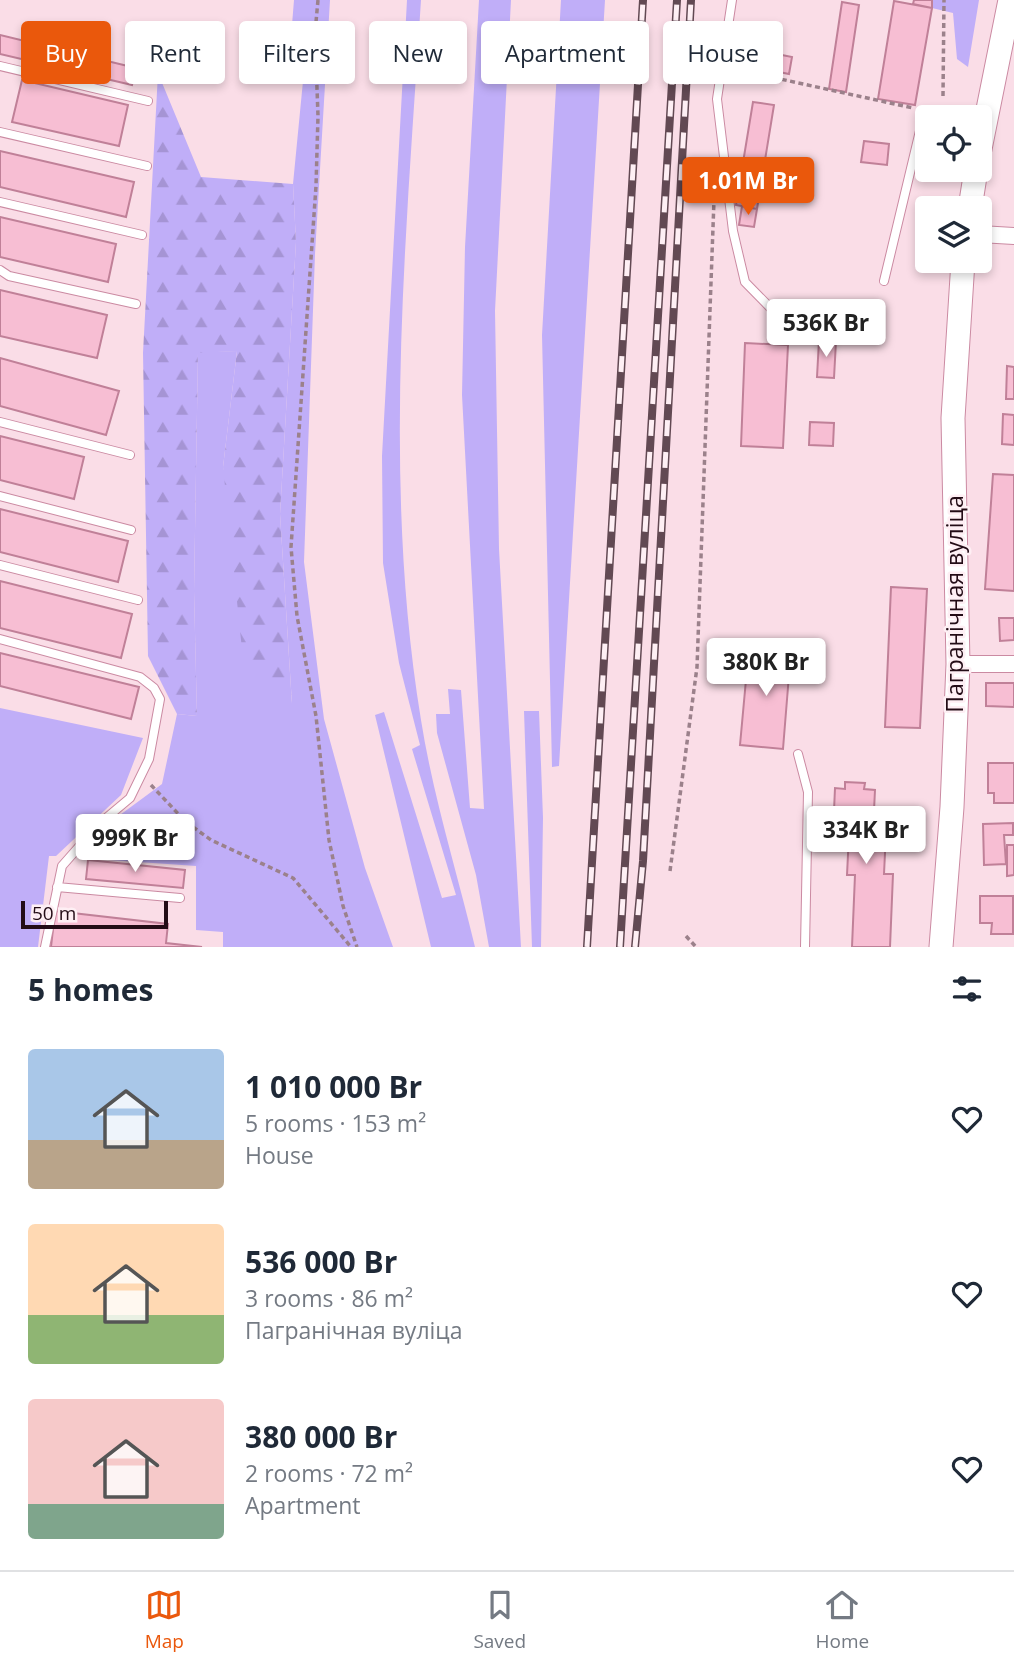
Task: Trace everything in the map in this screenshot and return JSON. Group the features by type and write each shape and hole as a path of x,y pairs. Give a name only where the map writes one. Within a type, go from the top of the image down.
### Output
{"main road":[{"path":"988,105 1010,0"},
{"name":"Пагранічная вуліца","path":"941,947 952,807 958,664 953,418 962,273"}],"street":[{"path":"992,235 1014,236"},
{"path":"958,664 1014,664"}],"lane":[{"path":"732,0 717,99 733,231 745,282 799,337"},
{"path":"0,66 148,101"},
{"path":"0,132 147,166"},
{"path":"884,281 915,152"},
{"path":"0,202 142,235"},
{"path":"0,270 9,276 136,304"},
{"path":"0,422 130,455"},
{"path":"0,496 131,530"},
{"path":"0,565 138,600"},
{"path":"0,639 140,677 153,688 160,699 149,759 130,798 99,824 62,866 46,947"},
{"path":"797,754 808,792 805,947"},
{"path":"57,887 180,898"}],"path":[{"path":"318,0 315,33 318,116 316,186 291,547 296,616 316,716 329,840 343,906 357,947"},
{"path":"943,105 944,0"},
{"path":"717,99 739,70 915,108"},
{"path":"670,871 697,667 714,195"},
{"path":"141,778 155,787 159,797 186,822 211,840 293,878 351,947"},
{"path":"686,936 696,947"}],"green space":[{"path":"294,0 330,0 329,21 292,21"},
{"path":"407,0 421,0 420,21 406,21"},
{"path":"479,0 511,0 510,21 481,21 481,84 507,84 495,311 499,549 521,947 489,947 476,875 437,733 436,714 450,714 448,689 461,690 470,808 484,809 462,395 465,247"},
{"path":"561,0 605,0 604,21 560,21"},
{"path":"932,0 979,0 968,67 957,59 953,13 932,8"},
{"path":"157,84 163,84 201,177 293,184 296,242 280,514 292,705 276,697 243,659 223,467 237,351 198,353 194,591 197,716 177,714 148,656 143,353"},
{"path":"303,84 325,84 315,254 304,562 324,719 365,868 393,947 223,947 223,932 196,930 196,866 81,858 105,826 162,784 177,714 197,716 194,591 198,352 237,351 223,467 292,704 280,514 296,242 293,184"},
{"path":"402,84 415,84 401,360 402,541 409,631 426,748 475,947 431,947 375,715 384,712 442,898 456,895 412,749 420,745 399,663 383,563 382,456"},
{"path":"556,84 600,84 559,766 552,767 542,335"},
{"path":"0,708 143,738 121,795 56,856 49,856 38,947 0,947"},
{"path":"524,711 539,711 543,818 541,947 532,947"}],"building":[{"path":"914,0 932,0 932,8 913,4"},
{"path":"894,1 932,8 915,105 878,99"},
{"path":"842,2 859,5 846,92 829,89"},
{"path":"0,35 21,40 21,59 0,54"},
{"path":"783,55 792,57 789,74 783,73"},
{"path":"111,62 125,65 125,83 111,80"},
{"path":"21,84 39,84 128,105 119,146 12,122"},
{"path":"753,102 774,105 757,209 736,205"},
{"path":"864,141 889,144 887,165 861,162"},
{"path":"0,151 134,182 126,217 0,187"},
{"path":"742,206 757,209 754,227 739,225"},
{"path":"0,217 116,244 108,282 0,257"},
{"path":"0,290 107,315 97,358 0,336"},
{"path":"816,300 856,304 854,324 815,320"},
{"path":"819,340 836,341 834,378 817,377"},
{"path":"745,343 788,345 783,448 741,446"},
{"path":"0,358 119,391 106,435 0,406"},
{"path":"1007,366 1014,367 1014,399 1006,399"},
{"path":"1003,414 1014,415 1014,445 1002,444"},
{"path":"810,422 834,423 833,446 809,445"},
{"path":"0,436 84,457 74,499 0,480"},
{"path":"993,474 1014,475 1014,591 985,589"},
{"path":"0,509 128,541 118,582 0,552"},
{"path":"0,581 132,614 121,658 0,628"},
{"path":"891,587 927,589 920,728 885,727"},
{"path":"999,618 1014,618 1014,640 1000,641"},
{"path":"749,647 791,650 783,749 740,745"},
{"path":"0,653 139,687 131,719 0,686"},
{"path":"986,683 1014,683 1014,707 986,706"},
{"path":"988,763 1014,763 1014,803 994,803 994,793 988,793"},
{"path":"845,782 865,783 864,789 875,790 873,831 886,832 884,874 893,874 890,947 852,947 855,875 847,875 849,834 838,833 840,812 834,811 835,788 845,789"},
{"path":"1013,823 1013,835 1004,835 1006,864 984,865 983,824"},
{"path":"1007,845 1014,845 1014,875 1007,876"},
{"path":"88,860 185,870 183,888 86,879"},
{"path":"980,896 1013,896 1013,934 991,934 992,923 980,923"},
{"path":"55,911 168,924 166,943 202,947 51,947"}],"railway":[{"path":"587,947 643,0"},
{"path":"620,947 677,0"},
{"path":"635,947 643,861 691,0"}]}
